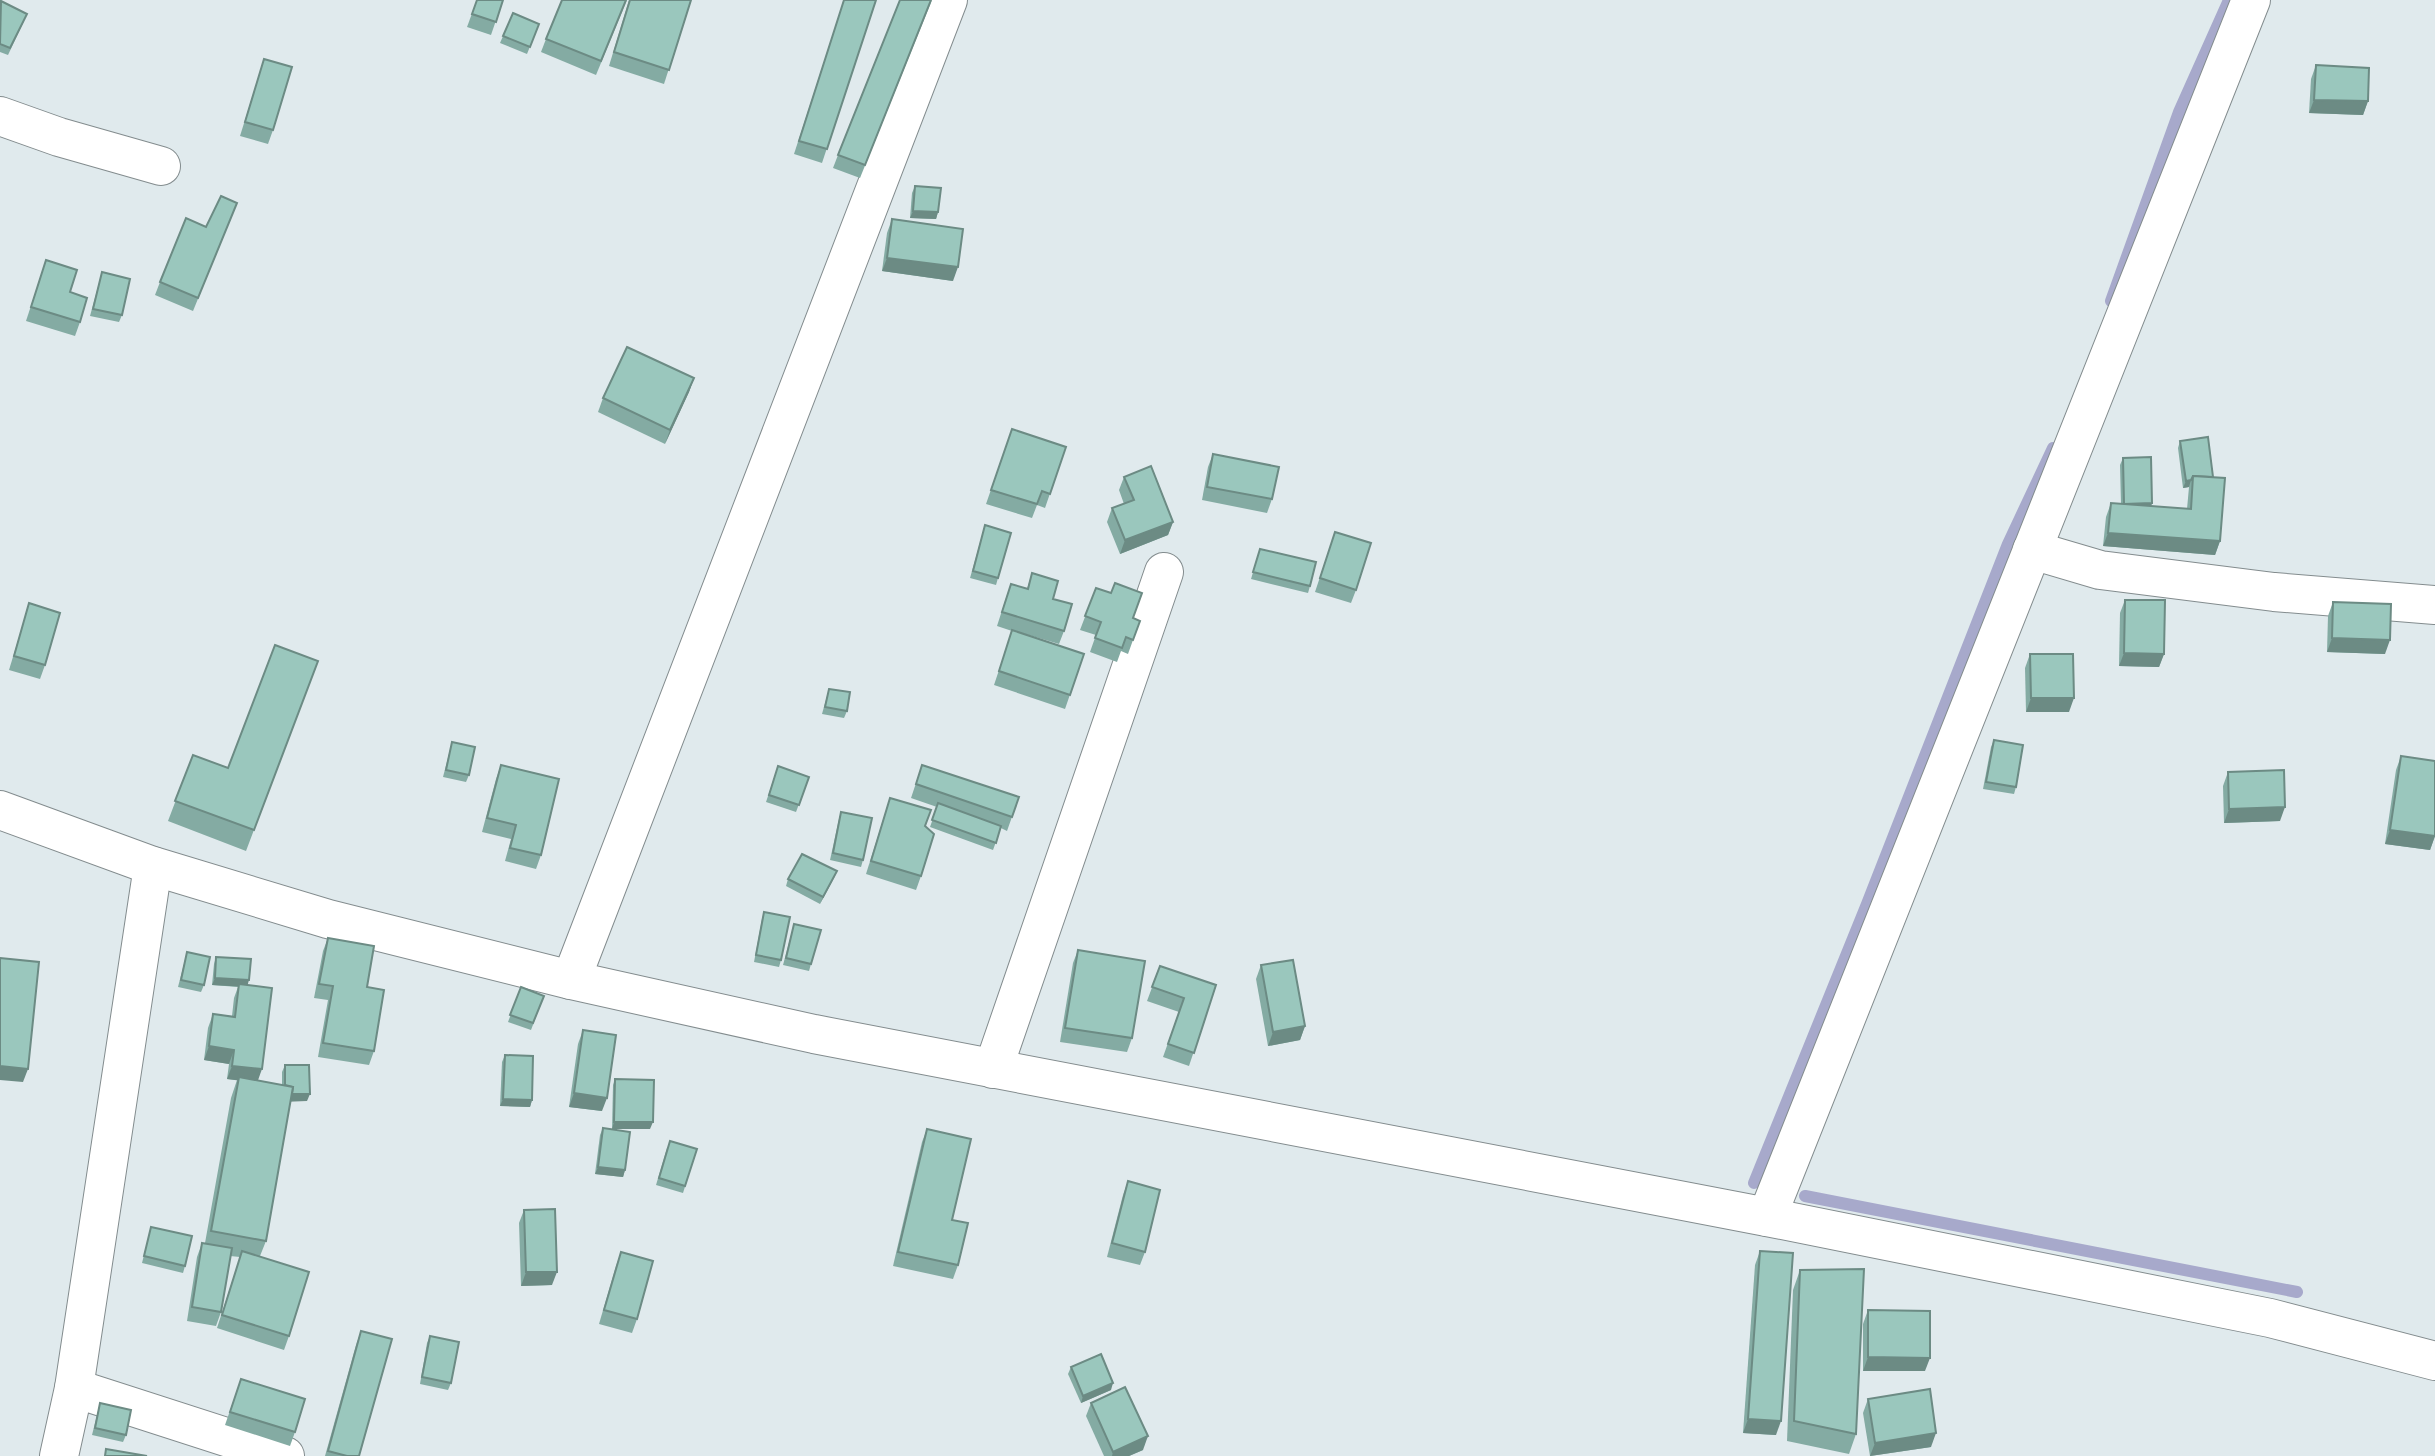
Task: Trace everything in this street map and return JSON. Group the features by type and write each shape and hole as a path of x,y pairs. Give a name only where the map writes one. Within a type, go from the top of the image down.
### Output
{"street":[{"path":"571,980 948,0"},
{"path":"1767,1217 2251,0"},
{"path":"0,116 59,137 161,166"},
{"path":"2032,550 2101,570 2274,592 2435,605"},
{"path":"993,1069 1164,572"},
{"path":"0,810 153,866 328,919 571,980 814,1034 1767,1217 2270,1318 2435,1361"},
{"path":"59,1456 74,1388 153,866"},
{"path":"74,1388 285,1456"}],"building":[{"path":"477,0 503,0 496,22 472,14"},
{"path":"562,0 626,0 601,61 546,39"},
{"path":"630,0 691,0 669,70 614,52"},
{"path":"844,0 876,0 827,149 799,141"},
{"path":"900,0 931,0 865,165 838,155"},
{"path":"1,1 27,14 10,48 0,44"},
{"path":"513,13 539,24 530,47 503,36"},
{"path":"264,59 292,67 273,130 245,122"},
{"path":"2316,65 2369,68 2368,101 2314,100"},
{"path":"915,186 941,188 938,212 913,211"},
{"path":"221,196 237,203 198,298 160,282 186,218 206,227"},
{"path":"892,219 963,229 958,267 887,258"},
{"path":"46,260 77,270 70,292 87,298 80,322 31,307"},
{"path":"102,272 130,279 122,315 93,309"},
{"path":"627,347 694,378 670,430 603,398"},
{"path":"1012,429 1066,447 1050,494 1042,491 1037,504 991,490"},
{"path":"2208,437 2213,477 2193,476 2186,481 2180,441"},
{"path":"1213,454 1279,467 1272,499 1207,487"},
{"path":"2151,457 2152,503 2124,504 2123,458"},
{"path":"1151,466 1173,522 1125,540 1112,508 1134,500 1124,477"},
{"path":"2193,476 2225,478 2220,541 2108,533 2111,503 2191,509"},
{"path":"985,525 1011,533 998,578 973,571"},
{"path":"1335,532 1371,543 1356,590 1320,578"},
{"path":"1260,549 1316,562 1310,586 1253,572"},
{"path":"1032,573 1058,581 1053,599 1072,604 1064,631 1002,612 1011,584 1028,589"},
{"path":"1115,583 1142,593 1133,618 1140,621 1133,640 1126,637 1122,648 1095,638 1101,622 1085,616 1096,588 1111,593"},
{"path":"2125,600 2165,600 2164,654 2124,653"},
{"path":"2333,602 2391,604 2390,640 2332,638"},
{"path":"29,603 60,613 45,665 14,656"},
{"path":"1012,630 1084,654 1070,695 999,671"},
{"path":"275,645 318,661 254,830 175,801 193,755 228,768"},
{"path":"2030,654 2073,654 2074,698 2031,698"},
{"path":"829,689 850,692 847,711 825,707"},
{"path":"1994,740 2023,745 2016,787 1986,782"},
{"path":"452,742 475,747 469,775 446,770"},
{"path":"2401,756 2435,761 2435,836 2390,830"},
{"path":"501,765 559,779 541,855 510,848 516,825 487,818"},
{"path":"922,765 1019,797 1012,817 916,784"},
{"path":"778,766 809,777 799,805 769,795"},
{"path":"2284,770 2285,807 2229,809 2228,772"},
{"path":"890,798 931,810 925,826 934,834 921,876 871,861"},
{"path":"938,803 1001,826 996,843 932,820"},
{"path":"841,812 872,818 863,860 833,853"},
{"path":"802,854 837,871 823,897 788,879"},
{"path":"764,912 790,917 781,960 756,955"},
{"path":"794,924 821,930 811,964 786,958"},
{"path":"328,938 374,946 367,987 384,990 374,1051 323,1043 333,986 319,984"},
{"path":"1078,950 1145,961 1132,1038 1065,1028"},
{"path":"187,952 210,957 204,985 181,980"},
{"path":"216,957 251,959 249,980 215,978"},
{"path":"0,958 39,962 28,1069 0,1066"},
{"path":"1293,960 1305,1026 1273,1032 1261,965"},
{"path":"1160,966 1216,985 1194,1053 1168,1044 1184,998 1152,987"},
{"path":"239,984 272,988 262,1069 232,1066 234,1050 209,1046 213,1014 235,1017"},
{"path":"521,987 544,996 533,1023 510,1015"},
{"path":"583,1030 616,1035 607,1098 574,1093"},
{"path":"505,1055 533,1056 532,1100 503,1099"},
{"path":"285,1065 309,1065 310,1094 292,1094 293,1087 285,1085"},
{"path":"239,1077 293,1087 266,1241 211,1231"},
{"path":"615,1079 654,1080 653,1122 614,1122"},
{"path":"603,1128 630,1132 625,1170 598,1167"},
{"path":"927,1129 971,1139 952,1220 968,1223 958,1265 898,1252"},
{"path":"670,1141 697,1149 685,1186 659,1178"},
{"path":"1128,1181 1160,1190 1145,1252 1112,1243"},
{"path":"555,1209 557,1272 526,1272 524,1210"},
{"path":"151,1227 192,1236 185,1266 144,1256"},
{"path":"202,1243 232,1248 221,1312 192,1307"},
{"path":"242,1251 309,1272 289,1336 222,1315"},
{"path":"1760,1251 1793,1253 1781,1421 1748,1419"},
{"path":"621,1252 653,1261 637,1319 604,1310"},
{"path":"1864,1269 1856,1434 1794,1421 1800,1270"},
{"path":"1868,1310 1930,1311 1930,1358 1868,1357"},
{"path":"361,1331 392,1339 359,1456 347,1456 328,1451"},
{"path":"430,1336 459,1342 451,1383 422,1377"},
{"path":"1101,1354 1113,1383 1083,1396 1071,1367"},
{"path":"241,1379 305,1399 295,1432 230,1412"},
{"path":"1125,1387 1148,1436 1113,1452 1091,1403"},
{"path":"1930,1389 1936,1433 1875,1443 1868,1399"},
{"path":"100,1403 131,1410 126,1435 95,1428"},
{"path":"106,1449 147,1456 105,1456"}],"waterway":[{"path":"2111,301 2179,112 2229,0"},
{"path":"1754,1183 2008,544 2053,448"},
{"path":"1805,1196 2297,1292"}]}
